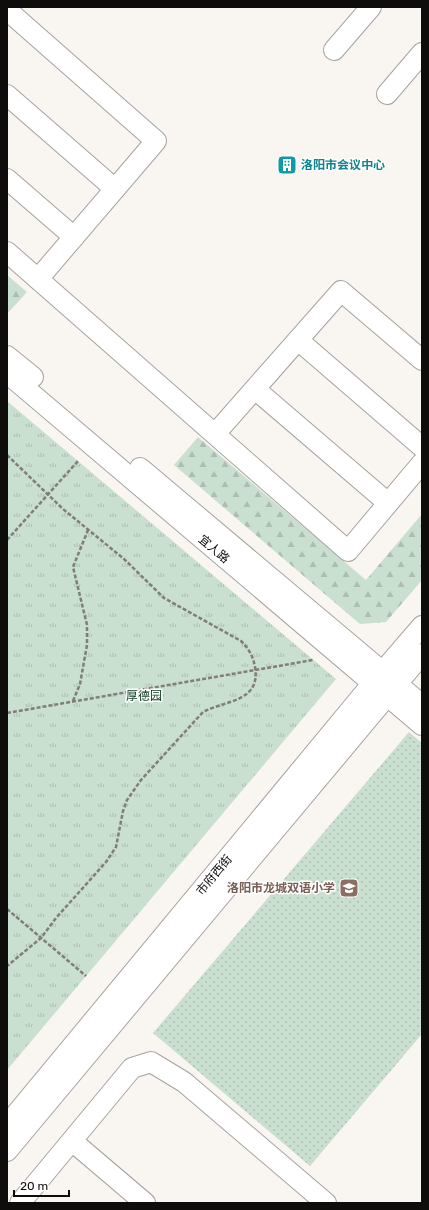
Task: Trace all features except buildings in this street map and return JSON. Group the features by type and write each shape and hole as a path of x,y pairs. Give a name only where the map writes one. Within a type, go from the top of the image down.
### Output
{"street":[{"path":"334,50 371,7"},
{"path":"12,13 156,141 38,279"},
{"path":"387,94 422,53"},
{"path":"7,95 115,189"},
{"path":"7,179 74,237"},
{"path":"7,252 348,551 422,463"},
{"path":"216,434 341,291 422,360"},
{"path":"298,340 422,447"},
{"name":"宜人路","path":"7,356 384,683 422,725"},
{"name":"宜人路","path":"7,373 384,683 422,705"},
{"path":"255,389 388,503"},
{"name":"市府西街","path":"7,1151 384,683 422,626"},
{"name":"市府西街","path":"7,1125 384,683 422,654"},
{"path":"20,1203 132,1068 152,1062 184,1082 326,1203"},
{"path":"72,1141 144,1203"}],"path":[{"path":"7,455 88,530 124,559 164,598 241,641 248,648 253,658 255,670 255,685 247,695 216,705 203,712 140,780 127,800 116,847 106,862 56,918 41,938 7,966"},
{"path":"7,540 78,461"},
{"path":"73,702 80,684 87,646 87,626 73,567 88,530"},
{"path":"7,713 313,660"},
{"path":"7,909 86,976"}],"green space":[{"path":"7,275 27,292 7,314"},
{"name":"厚德园","path":"7,401 336,679 7,1070"},
{"path":"198,437 366,580 422,514 422,580 386,622 360,624 174,465"},
{"name":"洛阳市龙城双语小学","path":"409,732 422,743 422,1034 310,1166 153,1033"}],"place":[{"name":"洛阳市会议中心","path":"287,165"},
{"name":"洛阳市龙城双语小学","path":"349,888"}]}
